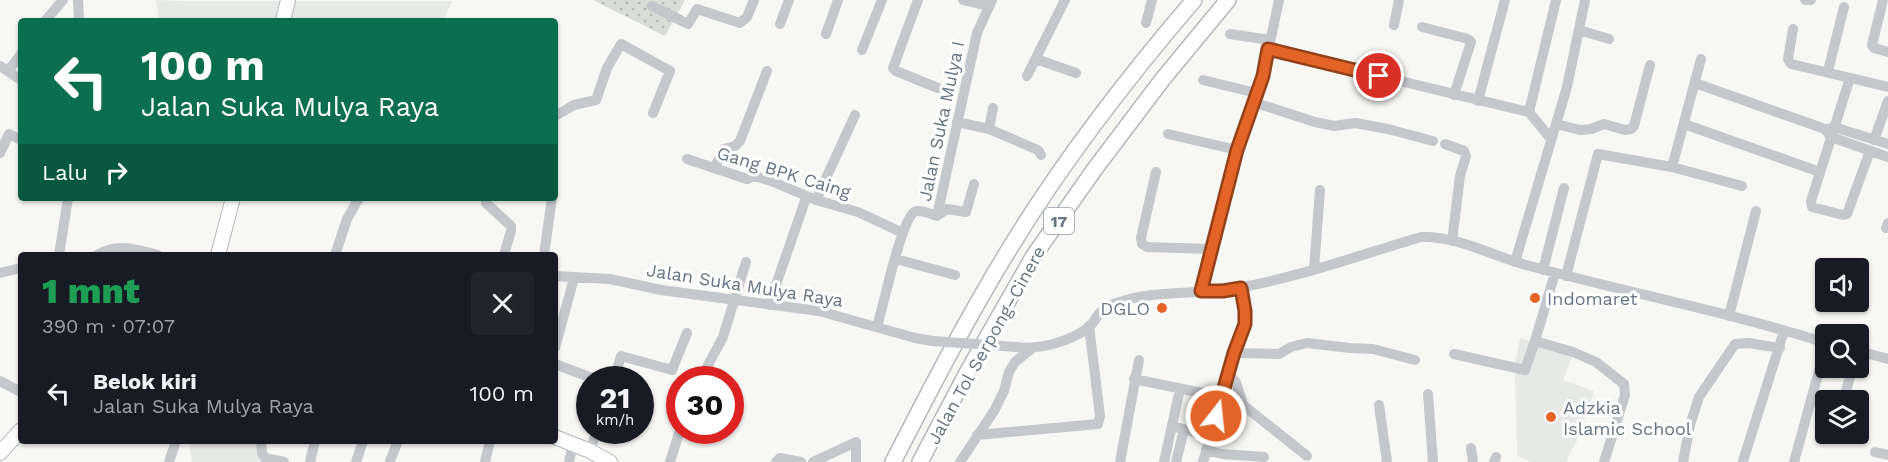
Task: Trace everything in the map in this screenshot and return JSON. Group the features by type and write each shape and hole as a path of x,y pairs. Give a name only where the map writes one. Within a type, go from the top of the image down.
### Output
{"highway":[{"name":"Jalan Tol Serpong–Cinere","path":"893,462 946,360 1013,243 1072,153 1141,63 1194,0"},
{"name":"Jalan Tol Serpong–Cinere","path":"920,462 1033,257 1134,116 1228,0"}],"main road":[{"path":"284,18 288,0"},
{"path":"219,252 231,201"},
{"path":"0,453 18,433"},
{"path":"558,438 610,462"}],"street":[{"path":"48,18 63,0"},
{"path":"78,0 78,18"},
{"path":"652,6 688,24 697,9 740,23 747,17 754,0"},
{"path":"780,24 789,0"},
{"path":"826,34 838,0"},
{"path":"862,50 882,0"},
{"path":"918,0 893,68 938,88"},
{"path":"963,0 990,3"},
{"path":"1027,76 1065,0"},
{"path":"1146,23 1152,0"},
{"path":"1201,291 1237,150 1263,76 1279,0"},
{"path":"1394,25 1399,0"},
{"path":"1478,101 1504,0"},
{"path":"1529,112 1556,0"},
{"path":"1515,262 1556,124 1585,0"},
{"path":"1805,0 1811,0"},
{"path":"1886,0 1872,45 1888,52"},
{"name":"Jalan Suka Mulya I","path":"877,327 903,233 915,211 937,216 977,33 990,3"},
{"path":"1828,71 1844,7"},
{"path":"1422,27 1468,39 1471,42 1454,95"},
{"path":"1793,29 1789,62 1888,87"},
{"path":"1579,30 1609,39"},
{"path":"1230,34 1454,95 1529,112 1551,139"},
{"path":"558,114 574,105 596,100 608,68 621,44 670,71 653,114"},
{"path":"18,56 4,68 18,78"},
{"path":"1036,59 1076,73"},
{"path":"1672,167 1701,59"},
{"path":"1556,124 1580,130 1604,124 1625,130 1631,129 1634,126 1650,65"},
{"path":"715,167 724,149 735,146 740,141 767,71"},
{"path":"1850,78 1830,131 1811,205 1845,215 1849,213 1870,151"},
{"path":"1203,80 1316,122 1334,126 1355,123 1433,141"},
{"path":"1695,83 1830,131 1888,158"},
{"path":"1874,140 1888,101"},
{"path":"988,129 993,108"},
{"path":"769,305 811,201 855,115"},
{"path":"957,122 988,129 1038,150 1041,155"},
{"path":"1684,124 1820,172"},
{"path":"0,153 11,131 18,137"},
{"path":"1830,131 1888,144"},
{"path":"1168,134 1237,150"},
{"path":"1445,144 1464,151 1466,156 1460,176 1452,241"},
{"path":"1454,354 1525,370 1560,274 1597,155 1600,153 1672,167 1742,186"},
{"name":"Gang BPK Caing","path":"687,159 747,179 757,177 811,201 858,212 903,233"},
{"path":"1156,172 1141,238 1142,244 1147,247 1210,249"},
{"path":"937,216 947,208 967,211 974,184"},
{"path":"1543,270 1564,188"},
{"path":"1314,269 1320,190"},
{"path":"59,252 67,201"},
{"path":"336,252 346,219 357,201"},
{"path":"486,201 511,226 505,252"},
{"path":"544,252 552,201"},
{"path":"1729,316 1756,211"},
{"name":"Jalan Suka Mulya Raya","path":"558,276 610,279 661,290 819,312 933,341 1031,349 1065,339 1089,326 1101,311 1110,306 1146,296 1241,288 1421,237 1432,237 1452,241 1543,270 1729,316 1815,341"},
{"path":"103,252 123,248 143,252"},
{"path":"896,259 955,275"},
{"path":"707,366 723,337 746,262"},
{"path":"0,273 18,268"},
{"path":"558,327 574,278"},
{"path":"1203,462 1234,353 1245,324 1241,288"},
{"path":"977,435 1098,424 1100,416 1089,326"},
{"path":"1743,461 1784,331"},
{"path":"618,366 621,356 672,370 687,333"},
{"path":"1535,341 1573,352 1596,362 1624,384 1625,395 1605,462"},
{"path":"1234,353 1279,354 1291,347 1307,343 1373,349 1415,360"},
{"path":"1683,462 1690,425 1699,397 1735,344 1749,343 1780,348"},
{"path":"960,462 994,411 1015,362 1031,349"},
{"path":"1869,354 1888,359"},
{"path":"1120,462 1139,360"},
{"path":"558,365 576,372"},
{"path":"1228,374 1236,382 1243,405 1307,456"},
{"path":"1794,462 1817,378"},
{"path":"1134,379 1216,396"},
{"path":"0,381 18,390"},
{"path":"1164,462 1180,389"},
{"path":"1428,394 1433,462"},
{"path":"1379,405 1387,462"},
{"path":"1172,426 1205,435"},
{"path":"1176,462 1184,430"},
{"path":"813,462 856,441 856,462"},
{"path":"169,462 175,444"},
{"path":"261,444 265,458 284,462"},
{"path":"310,462 314,444"},
{"path":"356,462 362,444"},
{"path":"390,462 397,444"},
{"path":"485,462 489,444"},
{"path":"569,462 573,444"},
{"path":"590,451 592,444"},
{"path":"670,462 676,444"},
{"path":"1471,448 1473,462"},
{"path":"1206,450 1264,458"},
{"path":"1875,452 1888,455"},
{"path":"776,462 780,458 801,462"}],"shaded area":[{"path":"156,0 452,1 444,18 159,18"},
{"path":"593,0 685,0 665,36"},
{"name":"Adzkia Islamic School","path":"1520,338 1573,355 1563,380 1594,391 1576,443 1566,462 1531,462 1517,456 1515,362"},
{"path":"189,444 261,444 263,462 192,462"}],"place":[{"name":"Indomaret","path":"1535,298"},
{"name":"DGLO","path":"1162,308"},
{"name":"Adzkia Islamic School","path":"1551,417"}],"route":[{"path":"1216,416 1245,324 1245,311 1241,288 1201,291 1237,150 1263,76 1268,49 1379,76"}]}
